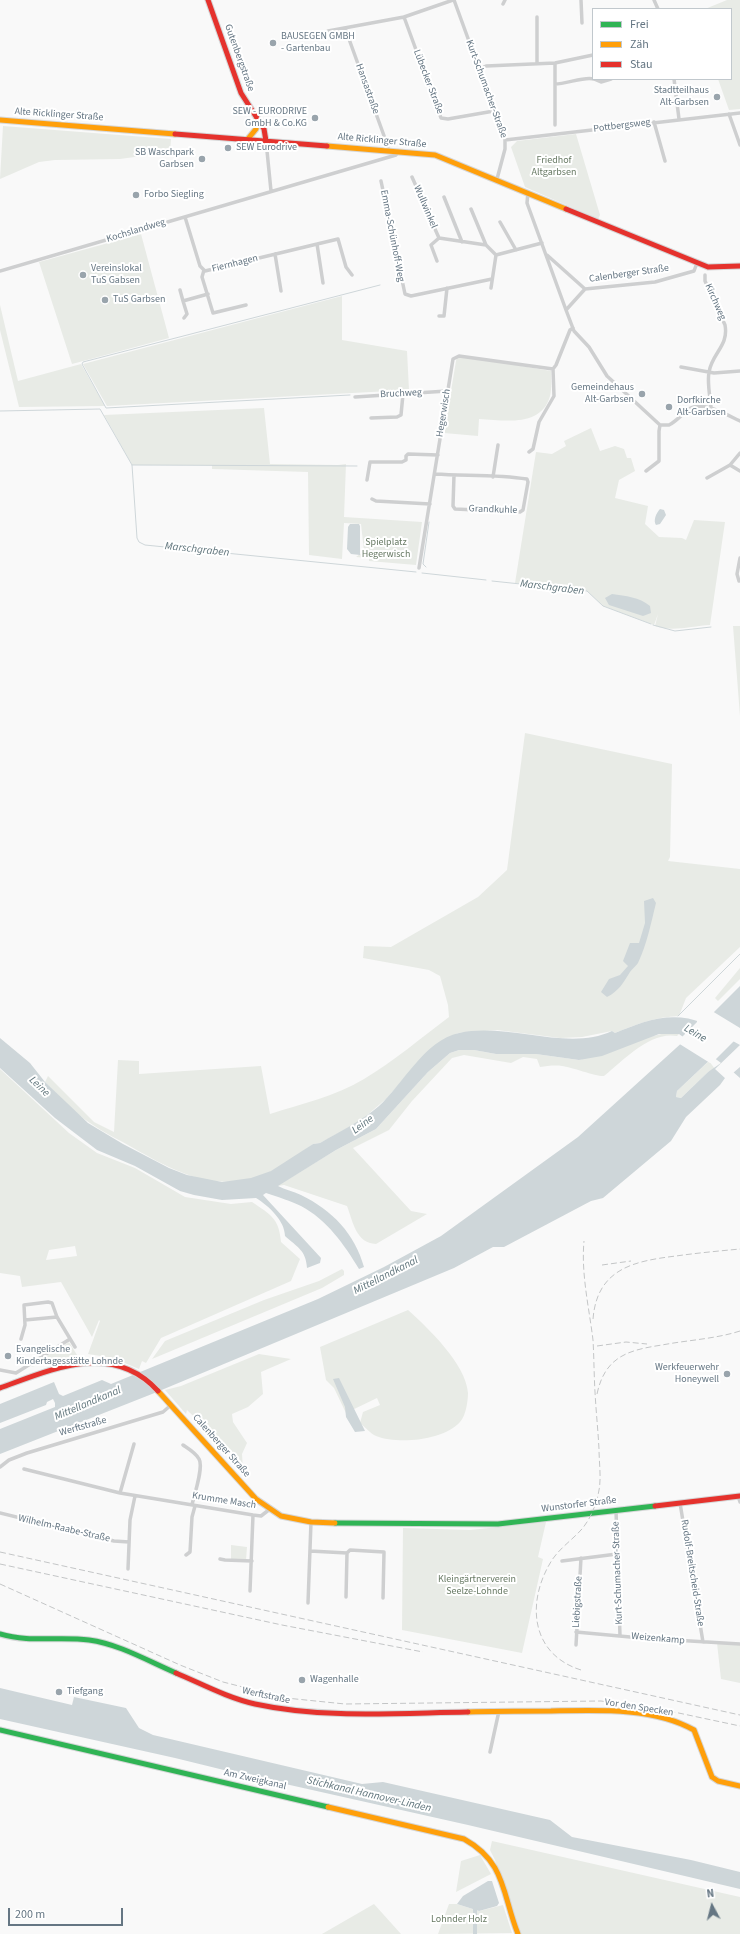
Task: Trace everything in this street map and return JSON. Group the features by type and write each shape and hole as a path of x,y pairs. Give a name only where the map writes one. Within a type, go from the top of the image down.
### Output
{"street":[{"name":"Gutenbergstraße","path":"208,0 241,93 266,134 266,141"},
{"path":"328,31 404,17 454,0"},
{"name":"Kurt-Schumacher-Straße","path":"454,0 505,140 505,149 497,179"},
{"path":"581,0 582,23"},
{"name":"Lübecker Straße","path":"404,17 442,118 448,120 494,111"},
{"path":"537,17 537,64"},
{"name":"Hansastraße","path":"346,28 388,150"},
{"path":"479,69 486,66 555,63 592,55"},
{"path":"555,63 555,125"},
{"path":"555,84 566,84 588,77 592,79"},
{"path":"596,80 601,82 608,80"},
{"path":"674,80 679,120"},
{"name":"Pottbergsweg","path":"505,140 740,113"},
{"path":"729,114 740,145"},
{"path":"247,140 256,129 257,119"},
{"name":"Alte Ricklinger Straße","path":"0,120 429,154 444,157 698,263 712,268 740,266"},
{"path":"654,122 665,161"},
{"path":"266,141 271,191"},
{"name":"Kochslandweg","path":"0,271 396,155 398,151"},
{"name":"Wullwinkel","path":"412,177 439,238"},
{"name":"Emma-Schünhoff-Weg","path":"381,181 403,293 411,296 492,279"},
{"path":"528,192 527,203 573,328 589,347 607,376 660,425 669,425 692,408 711,407 740,421"},
{"name":"Wullwinkel","path":"444,197 462,242"},
{"path":"471,209 486,245 496,255"},
{"name":"Fiernhagen","path":"185,217 200,264 204,270 338,239 346,267 352,275"},
{"path":"500,222 516,250"},
{"name":"Wullwinkel","path":"437,261 431,244 439,238 486,245"},
{"path":"496,255 542,243"},
{"path":"317,244 323,283"},
{"path":"275,254 281,291"},
{"path":"491,288 496,255"},
{"path":"546,255 585,289"},
{"name":"Calenberger Straße","path":"566,310 585,289 655,282 693,272 698,263"},
{"path":"204,270 202,277 213,313 246,305"},
{"name":"Kirchweg","path":"705,275 706,281 725,325 726,332 725,340 709,372 711,407"},
{"path":"439,316 444,316 447,288"},
{"path":"180,290 184,301 186,314 184,318"},
{"path":"184,301 208,294"},
{"path":"528,452 533,449 539,422 554,396 553,369 556,366 570,330 573,328"},
{"name":"Hegerwisch","path":"420,568 452,361 457,356 553,369"},
{"path":"681,367 709,372 740,371"},
{"name":"Bruchweg","path":"354,397 447,392"},
{"path":"371,418 401,415 403,394"},
{"path":"646,471 659,461 660,425"},
{"path":"493,477 498,445"},
{"path":"707,478 730,465 740,453"},
{"path":"367,480 370,462 402,462 406,460 406,456 408,454 438,455"},
{"path":"730,465 740,471"},
{"name":"Grandkuhle","path":"435,474 525,478 528,479 524,509 522,512 455,509 453,506 454,475"},
{"path":"372,499 430,504"},
{"path":"739,581 737,574 740,558"},
{"path":"21,1339 25,1320 24,1305 48,1302 52,1303 57,1317 75,1347"},
{"path":"25,1320 57,1317"},
{"path":"0,1370 16,1373 70,1340"},
{"name":"Calenberger Straße","path":"0,1388 80,1362 90,1361 113,1364 134,1371 160,1393 256,1499 270,1509"},
{"name":"Werftstraße","path":"0,1467 9,1460 34,1451 163,1412 171,1405"},
{"path":"120,1493 134,1444"},
{"path":"183,1445 194,1453 200,1460 200,1472 193,1505 190,1552 186,1555"},
{"name":"Krumme Masch","path":"24,1469 120,1493 253,1515 261,1516 270,1509 291,1519 311,1522 420,1524"},
{"path":"128,1569 130,1520 135,1496"},
{"path":"739,1496 740,1502"},
{"name":"Wunstorfer Straße","path":"420,1524 498,1524 739,1496"},
{"name":"Rudolf-Breitscheid-Straße","path":"680,1503 703,1642"},
{"name":"Kurt-Schumacher-Straße","path":"616,1510 620,1636"},
{"name":"Wilhelm-Raabe-Straße","path":"0,1514 114,1541 129,1542"},
{"path":"250,1591 253,1515"},
{"path":"308,1603 311,1522"},
{"path":"346,1597 347,1554 350,1550 384,1552 382,1598"},
{"path":"310,1551 347,1554"},
{"path":"562,1561 617,1554"},
{"name":"Liebigstraße","path":"576,1645 581,1558"},
{"path":"220,1559 252,1561"},
{"name":"Weizenkamp","path":"576,1632 740,1644"},
{"name":"Werftstraße","path":"0,1634 12,1638 88,1640 109,1644 226,1695 254,1704 298,1712 381,1713 499,1711"},
{"path":"490,1752 499,1711"},
{"name":"Vor den Specken","path":"499,1711 607,1711 639,1715 684,1724 694,1730 712,1777 718,1781 740,1786"},
{"name":"Am Zweigkanal","path":"0,1730 464,1839 480,1847 493,1862 501,1881 518,1934"}],"green space":[{"path":"727,0 740,0 740,109 729,110 718,80 732,80 732,8 707,8"},
{"path":"3,126 171,139 170,152 120,159 55,160 39,162 0,179"},
{"name":"Friedhof Altgarbsen","path":"576,134 600,215 598,219 525,187 511,147 517,141"},
{"name":"TuS Garbsen","path":"141,234 169,338 72,364 39,262"},
{"path":"342,296 342,340 407,351 409,390 107,406 83,364"},
{"path":"0,305 18,381 81,364 105,406 19,407 0,330"},
{"path":"457,355 551,371 551,393 545,406 539,413 530,418 520,420 510,421 479,419 478,436 444,433"},
{"name":"Spielplatz Hegerwisch","path":"264,408 270,464 346,464 344,517 422,522 416,565 369,561 369,558 356,557 364,551 361,524 344,523 342,559 309,555 308,472 212,469 212,465 132,465 104,415"},
{"path":"591,428 600,451 615,446 624,449 627,458 631,458 635,471 619,480 615,498 648,506 645,524 659,537 682,538 686,540 694,520 725,522 710,625 675,629 661,628 655,626 658,614 654,625 603,606 587,591 515,583 536,452 552,454 566,446 564,441"},
{"path":"733,626 740,626 740,716"},
{"path":"525,733 672,764 670,857 668,861 740,869 740,947 686,998 679,1016 646,1022 615,1033 612,1031 582,1037 560,1038 497,1030 458,1033 431,1049 386,1099 359,1122 320,1143 313,1144 275,1170 261,1176 227,1182 211,1181 180,1172 106,1133 84,1119 72,1109 45,1082 48,1076 94,1122 114,1132 118,1060 139,1061 139,1074 261,1066 270,1114 342,1090 364,1079 397,1057 449,1017 448,1005 440,976 429,970 363,958 364,946 391,947 478,897 507,870"},
{"path":"740,968 740,979 718,1001 715,998"},
{"path":"666,1033 679,1034 677,1036 657,1038 647,1042 604,1076 562,1066 540,1067 537,1059 523,1057 511,1063 464,1055 452,1058 412,1101 389,1130 353,1148 411,1211 427,1214 376,1244 369,1243 364,1240 356,1231 347,1206 284,1185 277,1186 336,1150 376,1129 428,1072 450,1053 459,1050 474,1050 496,1054 536,1054 579,1060 628,1045 648,1037"},
{"path":"709,1061 715,1069 708,1072 681,1098 676,1097 677,1091"},
{"path":"0,1069 69,1133 97,1153 135,1168 185,1197 231,1204 252,1202 273,1218 278,1227 281,1242 300,1259 291,1281 161,1338 146,1363 142,1361 139,1369 113,1358 88,1354 100,1321 99,1320 92,1337 61,1282 22,1287 20,1276 0,1273","holes":["75,1246 77,1256 46,1260 49,1250"]},
{"path":"342,1269 344,1271 344,1275 322,1288 152,1359 165,1341 264,1300 319,1281"},
{"path":"408,1310 426,1326 445,1347 461,1370 466,1382 468,1393 467,1404 464,1416 460,1422 453,1428 443,1433 421,1439 386,1439 374,1435 360,1423 363,1412 380,1405 377,1398 346,1413 334,1388 326,1380 320,1347"},
{"path":"69,1342 77,1355 31,1367 36,1363"},
{"path":"259,1354 291,1359 261,1372 263,1394 248,1407 232,1414 233,1422 247,1443 242,1454 243,1469 219,1441 187,1410 186,1414 165,1390 181,1386"},
{"name":"Kleingärtnerverein Seelze-Lohnde","path":"546,1522 538,1557 543,1559 522,1653 402,1630 403,1528 470,1530"},
{"path":"231,1545 247,1547 246,1560 231,1559"},
{"path":"717,1643 740,1645 740,1683 721,1679"},
{"path":"492,1841 740,1897 740,1934 520,1934 495,1860 490,1850"},
{"path":"480,1855 491,1874 456,1892 461,1861"},
{"path":"374,1904 401,1934 322,1934"},
{"name":"Lohnder Holz","path":"449,1904 457,1904 479,1911 503,1905 512,1933 438,1934"}],"water":[{"path":"660,509 664,510 666,515 660,524 656,525 655,517"},
{"path":"350,524 359,524 360,526 360,555 351,554 347,549 348,527"},
{"path":"612,594 632,597 646,603 650,606 651,613 643,616 609,605 605,598"},
{"path":"653,898 656,903 646,941 638,963 618,989 607,997 601,992 609,979 620,975 628,966 623,961 630,943 639,943 645,923 644,901"},
{"path":"740,986 740,1032 731,1040 740,1045 740,1078 732,1071 720,1085 686,1117 671,1141 603,1198 591,1201 504,1247 493,1247 454,1268 152,1394 0,1454 0,1429 55,1407 55,1403 53,1399 47,1402 46,1405 0,1423 0,1404 54,1382 59,1394 63,1396 102,1380 111,1384 318,1299 384,1267 441,1236 578,1137 686,1039 679,1034 659,1034 602,1056 579,1060 536,1054 496,1054 474,1050 459,1050 450,1053 428,1072 376,1129 336,1150 278,1186 312,1201 323,1208 341,1224 355,1244 360,1255 364,1267 359,1269 341,1242 327,1225 297,1204 266,1193 263,1195 321,1258 320,1263 307,1268 303,1253 285,1236 279,1219 266,1205 256,1198 222,1200 180,1191 135,1166 97,1150 55,1118 0,1068 0,1038 30,1063 45,1082 88,1123 123,1144 169,1168 187,1175 222,1182 251,1178 271,1171 313,1144 320,1143 358,1121 379,1106 388,1097 425,1053 447,1037 459,1033 497,1031 576,1039 595,1037 612,1031 615,1033 647,1021 669,1017 692,1019 703,1023","holes":["713,1057 721,1063 708,1072 681,1098 676,1097 677,1091"]},
{"path":"339,1378 365,1431 355,1432 346,1417 345,1407 333,1379"},
{"name":"Stichkanal Hannover-Linden","path":"0,1688 72,1705 74,1697 126,1708 139,1728 153,1735 362,1784 383,1782 550,1820 572,1837 691,1860 740,1872 740,1889 468,1825 0,1719"},
{"path":"488,1881 492,1881 499,1903 497,1906 479,1911 457,1904 463,1896"}],"pier":[{"path":"712,1011 740,1028 740,1035 715,1060 710,1063 678,1043 685,1034 684,1031 688,1031 697,1022 697,1020 702,1020"},
{"path":"740,1045 740,1067 726,1079 715,1069"}],"waterway":[{"path":"350,395 106,408 82,364 83,362 380,285"},
{"name":"Marschgraben","path":"0,411 100,409 132,465 137,538 139,542 145,545 416,572"},
{"path":"132,465 357,466"},
{"path":"426,567 423,564 429,522"},
{"name":"Marschgraben","path":"422,573 486,580"},
{"name":"Marschgraben","path":"492,581 587,591 603,606 651,624"},
{"name":"Marschgraben","path":"653,625 675,631 711,627"},
{"path":"678,1016 740,954"},
{"path":"475,1909 475,1934"}],"railway":[{"path":"581,1670 564,1662 551,1652 543,1639 538,1624 536,1609 538,1592 552,1560 581,1530 590,1518 597,1500 600,1484 593,1340 584,1278 584,1241"},
{"path":"593,1319 596,1302 602,1288 610,1278 621,1270 646,1261 661,1258 740,1249"},
{"path":"602,1265 631,1261"},
{"path":"597,1394 601,1381 612,1363 629,1353 639,1349 711,1338 740,1331"},
{"path":"597,1346 626,1342 647,1344"},
{"path":"0,1552 740,1715"},
{"path":"0,1564 282,1625 423,1652"},
{"path":"0,1584 180,1665 223,1682 286,1698 345,1704 601,1701 655,1708 740,1726"}],"traffic: fast":[{"path":"335,1523 498,1524 655,1506"},
{"path":"0,1634 11,1637 33,1639 78,1639 100,1642 122,1649 176,1673"},
{"path":"0,1730 328,1807"}],"traffic: slow":[{"path":"247,140 256,129 257,119"},
{"path":"0,120 175,134"},
{"path":"327,146 435,155 566,209"},
{"path":"158,1391 256,1499 281,1516 311,1522 335,1523"},
{"path":"468,1712 587,1710 624,1712 661,1717 694,1730 712,1777 718,1781 740,1786"},
{"path":"328,1807 464,1839 478,1848 488,1858 501,1880 518,1934"}],"traffic: jam":[{"path":"208,0 241,93 264,129 266,141"},
{"path":"175,134 327,146"},
{"path":"566,209 708,267 740,266"},
{"path":"0,1388 61,1367 102,1363 121,1367 140,1376 158,1391"},
{"path":"655,1506 740,1496"},
{"path":"176,1673 235,1698 281,1709 308,1712 361,1714 468,1712"}],"place":[{"name":"BAUSEGEN GMBH - Gartenbau","path":"273,43"},
{"name":"Stadtteilhaus Alt-Garbsen","path":"717,97"},
{"name":"SEW - EURODRIVE GmbH & Co.KG","path":"315,118"},
{"name":"SEW Eurodrive","path":"228,148"},
{"name":"SB Waschpark Garbsen","path":"202,159"},
{"name":"Forbo Siegling","path":"136,195"},
{"name":"Vereinslokal TuS Gabsen","path":"83,275"},
{"name":"TuS Garbsen","path":"105,300"},
{"name":"Gemeindehaus Alt-Garbsen","path":"642,394"},
{"name":"Dorfkirche Alt-Garbsen","path":"669,407"},
{"name":"Evangelische Kindertagesstätte Lohnde","path":"8,1356"},
{"name":"Werkfeuerwehr Honeywell","path":"727,1374"},
{"name":"Wagenhalle","path":"302,1680"},
{"name":"Tiefgang","path":"59,1692"}],"water label":[{"name":"Leine","path":"695,1034"},
{"name":"Leine","path":"39,1087"},
{"name":"Leine","path":"363,1125"},
{"name":"Mittellandkanal","path":"386,1276"},
{"name":"Mittellandkanal","path":"88,1404"}]}
